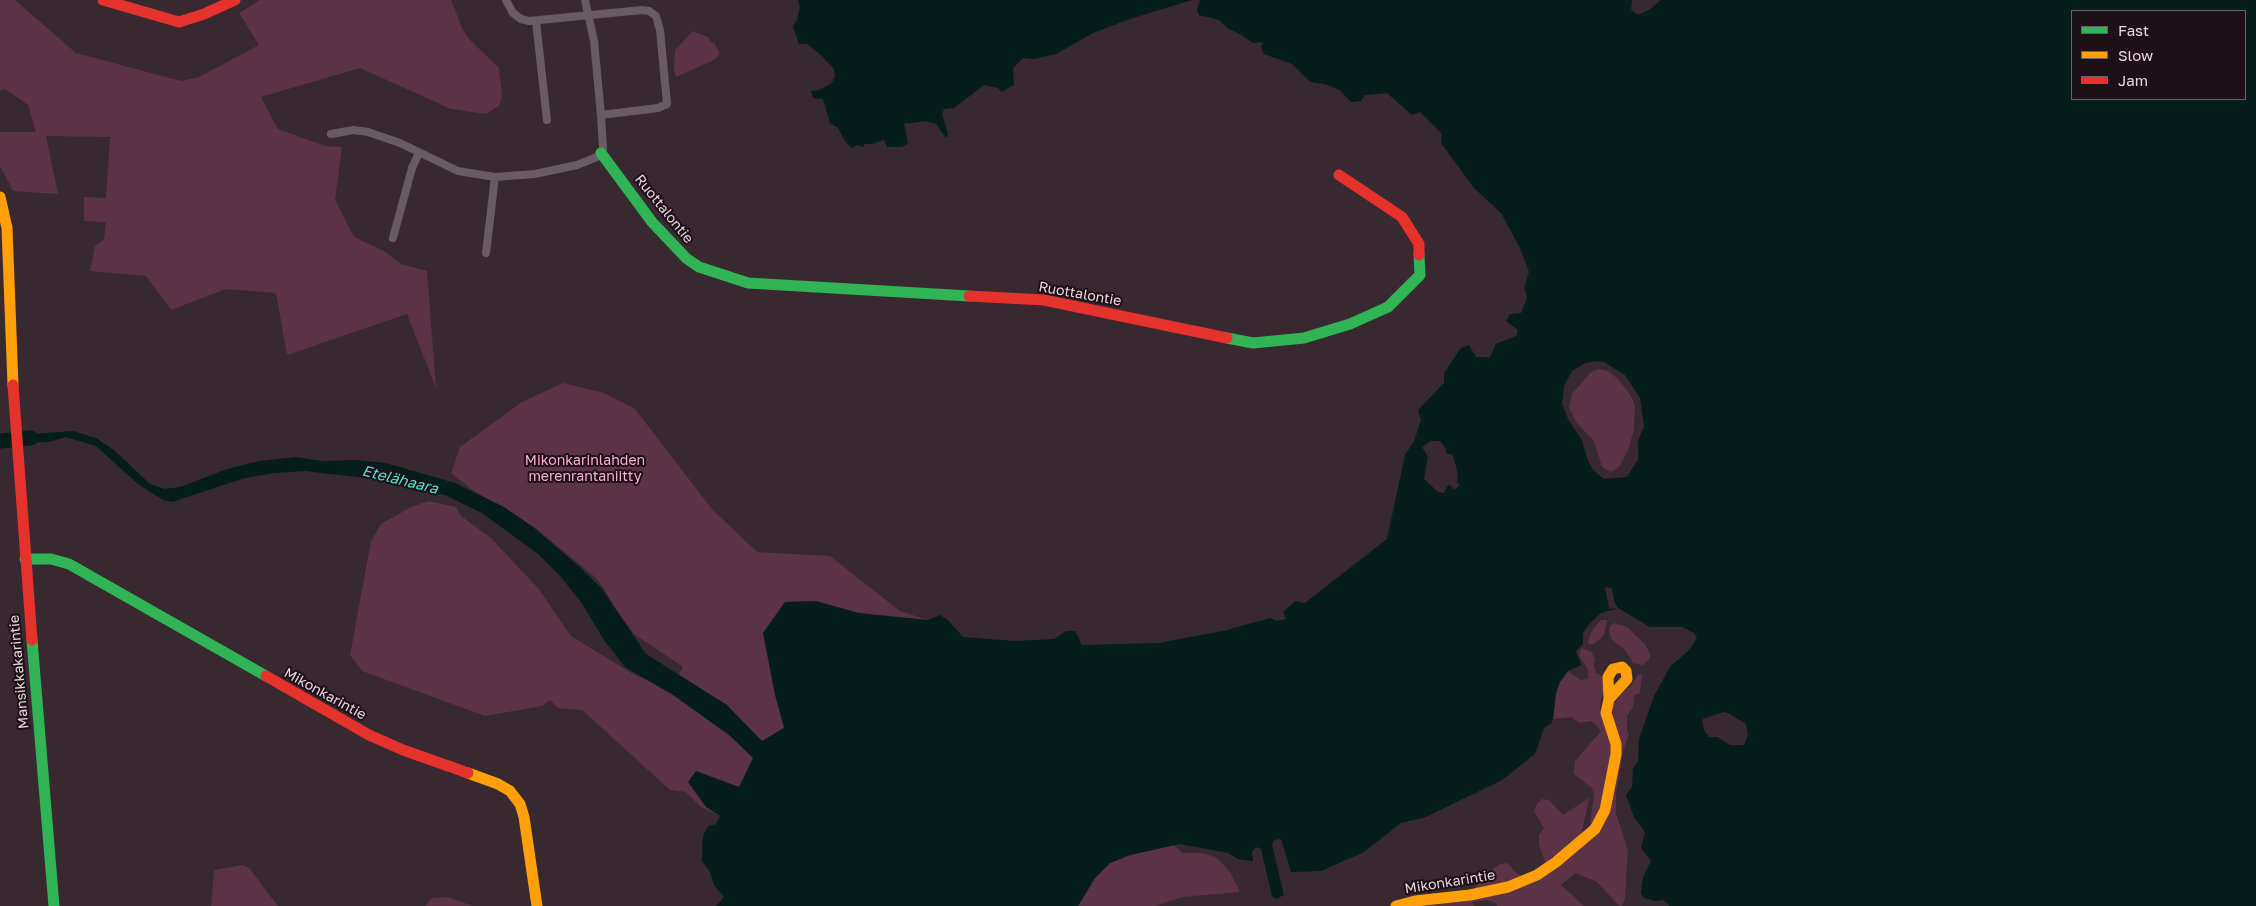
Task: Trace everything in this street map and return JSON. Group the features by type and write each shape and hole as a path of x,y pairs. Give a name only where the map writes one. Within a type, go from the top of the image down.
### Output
{"street":[{"path":"103,0 170,21 179,22 204,14 236,0"},
{"path":"506,0 517,17 536,21 649,11 656,16 660,30 666,80 668,100 665,106 601,115"},
{"path":"331,134 353,130 368,132 400,143 458,171 495,177 535,174 577,165 597,157 603,145 601,115 590,16 585,0"},
{"path":"536,21 547,120"},
{"name":"Ruottalontie","path":"601,152 652,222 686,258 699,267 733,279 748,282 824,288 1044,300 1253,343 1304,338 1350,324 1388,306 1420,275 1419,244 1402,217 1339,176"},
{"path":"393,238 412,168 419,153"},
{"path":"486,253 495,177"},
{"name":"Mansikkakarintie","path":"0,197 7,228 16,446 54,906"},
{"name":"Mikonkarintie","path":"24,560 51,559 69,564 364,733 403,750 498,784 510,791 520,804 524,817 538,906"},
{"name":"Mikonkarintie","path":"1396,906 1415,901 1470,895 1508,887 1537,875 1590,834 1598,824 1604,810 1616,754 1614,737 1607,720 1608,699"}],"green space":[{"path":"0,0 15,0 76,53 181,81 199,77 259,45 239,13 260,0 451,0 463,30 470,40 499,68 502,96 499,106 486,114 451,109 360,68 261,97 278,129 325,146 342,147 335,200 354,237 384,251 401,264 427,271 436,388 407,314 287,355 276,293 226,289 171,310 146,276 90,271 95,246 104,239 106,222 84,221 84,197 106,198 110,137 46,136 58,194 13,191 0,166 0,132 36,132 28,105 5,89 0,90"},
{"path":"693,31 708,37 711,43 714,42 720,54 714,60 676,77 674,69 675,50"},
{"path":"1598,369 1608,371 1618,379 1631,396 1635,406 1634,429 1628,451 1619,467 1611,472 1602,467 1594,441 1576,422 1569,407 1572,394 1590,373"},
{"name":"Mikonkarinlahden merenrantaniitty","path":"563,383 604,393 635,409 712,509 757,552 830,556 900,611 928,620 906,618 801,694 765,771 713,811 720,816 701,807 686,792 670,790 582,710 558,708 550,700 542,706 485,716 362,671 350,655 371,541 381,524 411,507 429,501 456,507 461,516 491,538 538,588 571,636 633,674 670,690 683,667 634,634 595,577 534,527 471,489 451,473 460,447 522,402"},
{"path":"1601,620 1607,620 1604,635 1594,644 1589,644 1588,641 1593,629"},
{"path":"1614,623 1627,627 1646,645 1650,658 1643,665 1633,663 1625,650 1612,640 1609,633 1610,626"},
{"path":"1582,648 1592,652 1596,673 1605,677 1605,687 1600,709 1606,721 1612,754 1599,814 1589,830 1594,795 1592,788 1574,774 1575,761 1601,731 1592,721 1579,723 1571,717 1553,719 1556,693 1560,682 1568,671 1581,680 1588,679 1588,670 1579,655"},
{"path":"1642,674 1640,693 1634,695 1633,707 1627,716 1627,731 1629,734 1623,752 1616,794 1616,813 1628,851 1625,898 1622,906 1619,906 1597,882 1575,873 1561,885 1584,906 1497,906 1496,903 1487,900 1472,902 1474,906 1411,906 1518,887 1610,813 1613,704 1630,687 1638,675"},
{"path":"1589,798 1581,837 1545,862 1539,845 1539,835 1544,828 1534,811 1537,804 1542,799 1549,800 1563,815"},
{"path":"1174,845 1182,853 1200,853 1216,857 1230,872 1240,892 1182,897 1156,906 1078,906 1095,878 1110,863 1130,855"},
{"path":"1508,863 1522,877 1513,882 1471,891 1493,869 1500,864"},
{"path":"243,865 249,868 278,906 211,906 214,870"},
{"path":"448,897 473,906 425,906 432,898"}],"water":[{"path":"798,0 1192,0 1130,19 1093,33 1056,54 1034,59 1023,58 1013,68 1014,85 1002,92 998,88 984,85 954,108 944,109 942,114 948,134 946,138 936,124 926,121 904,124 908,143 902,147 887,147 884,140 865,144 863,147 858,145 852,148 846,143 838,128 830,123 823,99 813,98 811,91 819,90 832,83 835,76 834,69 807,44 799,44 793,26 797,20 800,7"},
{"path":"1200,0 1632,0 1631,10 1638,15 1649,10 1661,0 2256,0 2256,906 1670,906 1663,900 1655,901 1644,898 1641,893 1643,877 1651,861 1641,848 1645,832 1634,817 1626,795 1632,787 1633,768 1638,761 1639,739 1654,696 1670,667 1690,649 1697,638 1694,633 1682,627 1650,627 1618,608 1601,613 1583,633 1583,644 1576,651 1581,665 1568,671 1560,682 1556,693 1553,719 1551,724 1544,728 1535,754 1502,780 1426,817 1401,823 1364,852 1321,871 1291,872 1281,839 1274,840 1272,845 1284,895 1276,899 1272,896 1261,849 1256,847 1252,852 1253,861 1238,859 1228,853 1180,844 1130,855 1110,863 1095,878 1078,906 716,906 724,897 714,885 710,872 702,861 702,847 703,836 708,826 716,824 720,816 706,807 688,782 696,771 739,787 753,758 729,735 673,695 625,667 604,640 581,602 561,577 538,554 482,513 445,495 430,491 374,479 305,471 274,473 245,478 172,502 163,500 138,484 96,446 66,437 49,442 21,443 20,435 73,431 96,438 114,450 150,484 164,489 180,487 227,469 259,461 295,457 322,461 354,460 386,463 455,483 504,507 533,527 602,589 646,654 727,705 762,741 784,728 775,695 763,633 785,602 816,601 859,613 928,620 940,615 948,620 963,637 1015,641 1054,639 1066,631 1075,631 1082,645 1159,643 1227,630 1270,618 1277,621 1286,619 1283,612 1295,601 1305,603 1387,539 1405,455 1414,441 1421,420 1418,410 1444,383 1444,373 1461,348 1469,345 1476,357 1490,357 1496,344 1516,336 1518,330 1506,321 1510,314 1521,313 1527,298 1524,287 1529,272 1520,248 1501,213 1474,188 1441,143 1442,134 1420,112 1412,115 1387,93 1365,95 1361,101 1351,102 1340,90 1324,84 1310,82 1292,64 1264,54 1261,47 1263,42 1253,43 1227,28 1219,20 1199,15 1197,10","holes":["1604,362 1625,375 1640,398 1644,427 1638,441 1638,459 1627,477 1604,479 1593,470 1587,458 1582,440 1569,421 1562,404 1564,386 1572,371 1585,363","1431,441 1440,441 1446,449 1446,453 1454,458 1458,475 1457,482 1460,485 1454,490 1450,485 1447,486 1444,493 1438,492 1424,479 1428,457 1422,447","1723,712 1746,724 1748,735 1744,745 1730,745 1717,737 1709,737 1705,732 1703,719"]}],"pier":[{"path":"1605,587 1612,588 1614,601 1618,608 1609,609"}],"waterway":[{"name":"Etelähaara","path":"0,441 31,438"}],"traffic: fast":[{"path":"601,153 652,222 686,258 699,267 748,283 969,296"},
{"path":"1227,338 1253,343 1304,338 1350,324 1388,307 1420,275 1419,255"},
{"path":"25,559 51,559 69,564 266,676"},
{"path":"32,640 54,906"}],"traffic: slow":[{"path":"0,197 7,228 13,385"},
{"path":"1396,906 1415,901 1470,895 1508,887 1537,875 1556,862 1595,829 1605,810 1616,754 1616,744 1606,713 1609,699 1608,677 1613,669 1622,667 1626,671 1627,679 1609,699"},
{"path":"468,773 498,784 510,791 520,804 524,817 537,906"}],"traffic: jam":[{"path":"103,0 179,22 204,14 235,0"},
{"path":"1339,175 1402,217 1419,244 1419,255"},
{"path":"969,296 1044,300 1227,338"},
{"path":"13,385 32,640"},
{"path":"266,676 369,735 403,750 468,773"}]}
